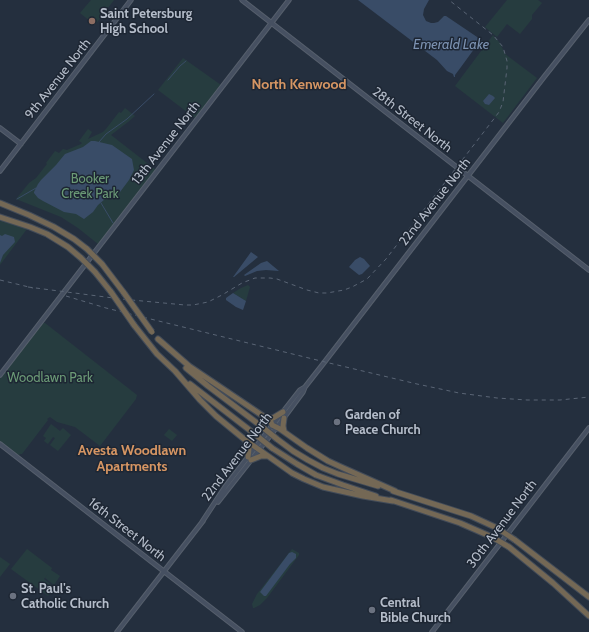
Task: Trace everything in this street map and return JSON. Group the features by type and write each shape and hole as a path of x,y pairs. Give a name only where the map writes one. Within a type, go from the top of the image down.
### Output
{"highway":[{"path":"0,203 54,227 70,236 87,249 102,264 152,332 172,354 218,394 293,451 324,468 471,516 497,528 515,540 589,597"},
{"path":"0,217 47,234 68,247 81,258 95,272 111,292 157,354 191,385 272,448 316,475 460,523 492,537 509,547 554,583 589,616"},
{"path":"158,339 189,366 307,448 328,461 395,491"},
{"path":"175,371 209,408 244,439 304,480 323,487 393,501"},
{"path":"263,416 271,418 283,412"},
{"path":"284,418 284,431"},
{"path":"271,435 275,426"},
{"path":"244,439 249,449 250,459 268,456"},
{"path":"258,448 261,440"}],"street":[{"name":"9th Avenue North","path":"0,171 131,0"},
{"name":"28th Street North","path":"242,0 589,270"},
{"name":"13th Avenue North","path":"0,375 289,0"},
{"name":"22nd Avenue North","path":"582,28 589,16"},
{"name":"22nd Avenue North","path":"275,426 283,412 300,390 305,387 589,20"},
{"path":"0,128 21,144"},
{"name":"22nd Avenue North","path":"261,440 284,418 304,392 305,387"},
{"name":"30th Avenue North","path":"432,632 589,428"},
{"name":"22nd Avenue North","path":"116,632 202,522 225,487 271,435"},
{"name":"16th Street North","path":"0,444 242,632"}],"green space":[{"path":"91,0 114,0 95,25 80,13"},
{"path":"507,0 538,0 542,3 532,15 532,19 520,34 507,24 497,37 485,27"},
{"path":"493,35 500,43 505,54 537,78 503,123 455,86"},
{"path":"183,58 221,85 195,118 158,90"},
{"name":"Booker Creek Park","path":"125,108 135,116 111,135 156,170 98,244 61,217 16,199 29,183 36,178 55,151 59,153 63,149 67,150 81,144 82,143 79,141 88,129 92,132 88,139 103,132 119,112 121,113"},
{"path":"0,220 27,229 0,265"},
{"path":"248,285 250,287 246,301 233,293 241,288"},
{"name":"Woodlawn Park","path":"43,323 45,323 137,395 136,399 100,446 75,427 57,422 50,417 22,454 18,456 0,442 0,378"},
{"path":"51,424 60,431 63,428 71,435 58,451 50,445 55,438 53,437 48,444 44,441 46,438 43,436"},
{"path":"169,429 177,435 172,441 164,435"},
{"path":"27,549 60,576 54,585 45,578 48,574 44,579 53,586 48,596 11,569"},
{"path":"292,549 299,553 299,555 267,598 260,605 253,608 252,604 257,594"},
{"path":"0,557 10,564 0,577"}],"water":[{"name":"Emerald Lake","path":"358,0 429,0 424,9 423,15 426,21 431,23 438,22 446,16 483,42 477,45 454,77 453,74 447,71 437,60"},
{"path":"489,94 495,98 489,105 485,104 483,101"},
{"path":"91,141 112,145 132,159 134,170 120,192 105,199 84,219 76,214 64,212 43,201 38,198 34,192 41,180 65,154 83,147"},
{"path":"5,234 14,237 15,242 3,255 0,263 0,235 2,236"},
{"path":"251,252 258,257 233,277"},
{"path":"360,257 370,266 359,275 349,267"},
{"path":"267,261 279,271 257,271 245,276 244,275 261,263"},
{"path":"233,293 246,301 243,310 226,300 226,298"},
{"path":"292,552 296,554 296,558 266,596 264,596 260,592 289,553"}],"waterway":[{"path":"168,80 186,61"},
{"path":"99,142 106,134 127,119 154,94"},
{"path":"17,199 36,188"},
{"path":"101,203 113,223"}],"railway":[{"path":"28,287 121,299 193,305 208,302 242,283 255,278 277,279 319,293 344,290 367,279 386,259 493,120 499,112 503,102 507,68 507,61 503,47 493,35 449,0"},
{"path":"0,280 33,288"},
{"path":"66,296 106,308 325,362 459,393 527,400 560,400 589,397"}],"place":[{"name":"Saint Petersburg High School","path":"92,21"},
{"name":"Garden of Peace Church","path":"337,422"},
{"name":"St. Paul's Catholic Church","path":"13,596"},
{"name":"Central Bible Church","path":"372,610"}],"district":[{"name":"North Kenwood","path":"299,85"},
{"name":"Avesta Woodlawn Apartments","path":"132,460"}]}
